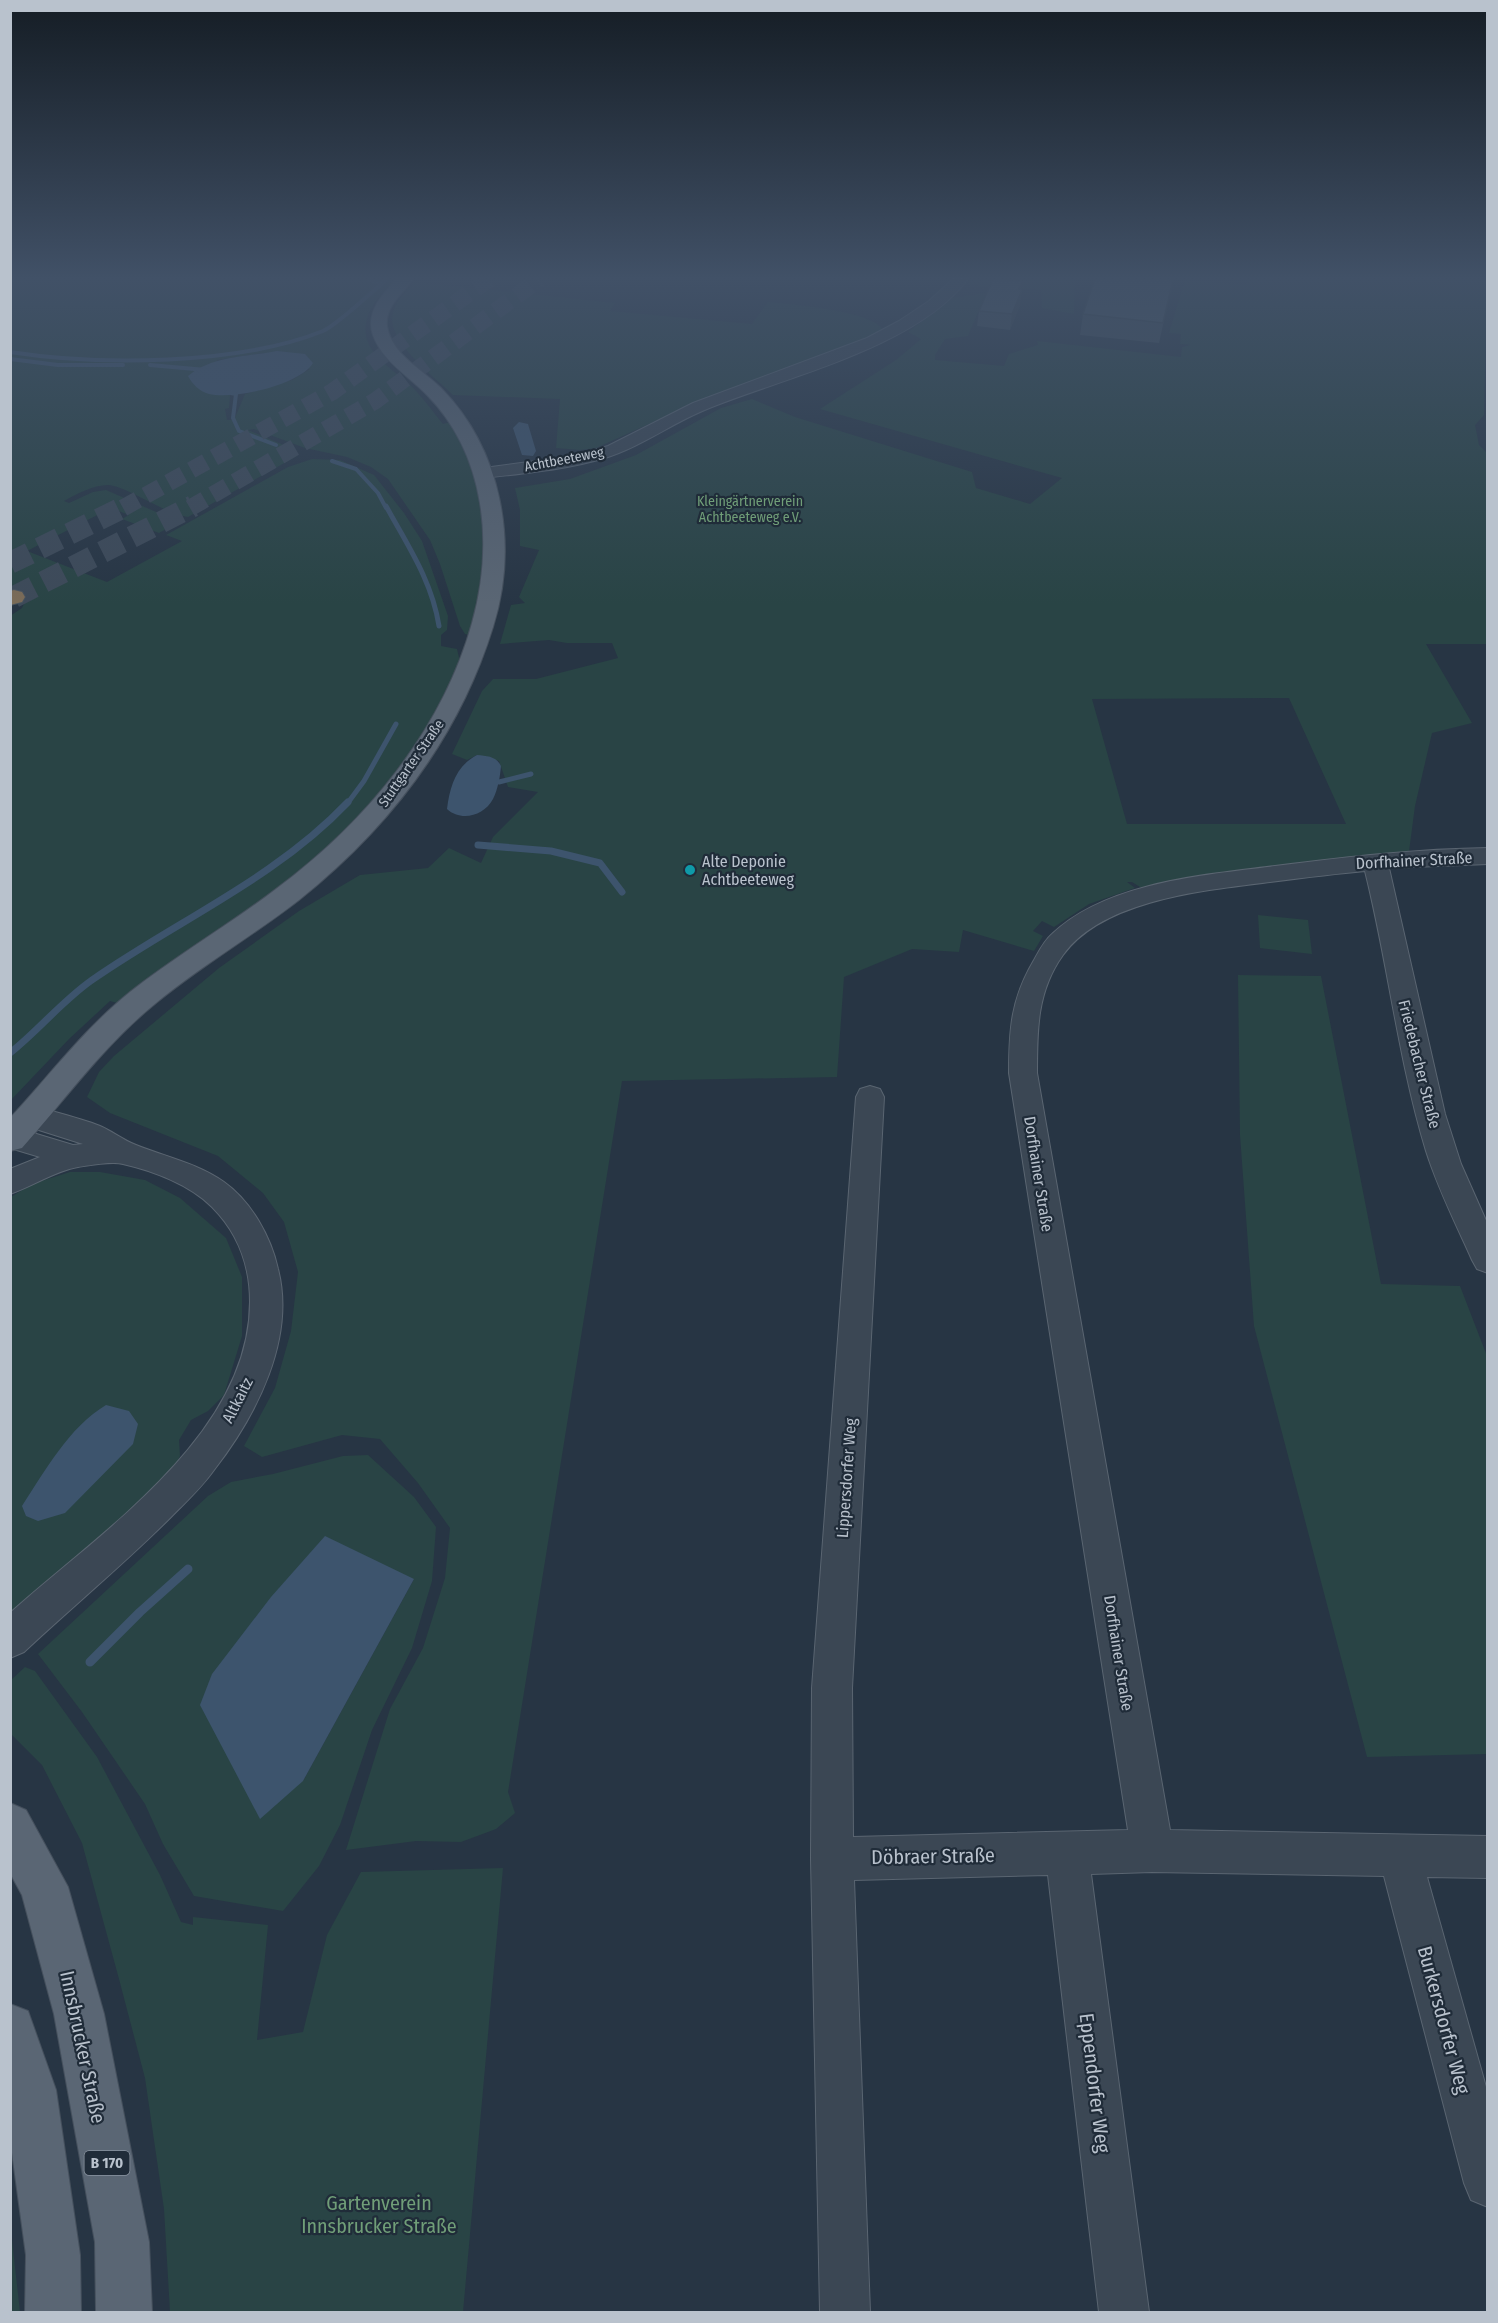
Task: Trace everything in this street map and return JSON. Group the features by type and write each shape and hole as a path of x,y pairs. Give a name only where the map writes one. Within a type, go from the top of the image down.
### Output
{"main road":[{"name":"Stuttgarter Straße","path":"16,1133 80,1058 122,1016 173,974 289,894 330,860 370,822 405,778 435,732 457,692 484,621 493,575 495,545 492,508 484,473 473,448 450,411 431,387"},
{"name":"Innsbrucker Straße","path":"10,1826 44,1887 79,2014 122,2242 124,2313"},
{"path":"10,2029 30,2090 53,2255 53,2313"}],"street":[{"name":"Achtbeeteweg","path":"484,473 603,454 696,407 748,387"},
{"name":"Dorfhainer Straße","path":"1152,1851 1023,1073 1024,1016 1043,964 1059,942 1070,931 1113,907 1204,883 1375,861 1488,856"},
{"name":"Friedebacher Straße","path":"1375,861 1398,959 1406,1006 1442,1151 1488,1260"},
{"name":"Lippersdorfer Weg","path":"831,1859 832,1688 870,1097"},
{"name":"Altkaitz","path":"10,1639 147,1516 202,1459 229,1419 250,1379 267,1321 268,1293 265,1266 254,1238 216,1192 188,1175 123,1152 89,1134 16,1133"},
{"name":"Altkaitz","path":"16,1133 73,1156"},
{"name":"Altkaitz","path":"10,1182 73,1156 123,1152"},
{"name":"Döbraer Straße","path":"831,1859 1152,1851 1488,1857"},
{"name":"Eppendorfer Weg","path":"1067,1853 1124,2313"},
{"name":"Burkersdorfer Weg","path":"1400,1857 1488,2183"},
{"path":"831,1859 845,2313"}],"green space":[{"path":"10,387 225,387 227,395 230,395 229,408 225,409 227,420 234,420 245,394 267,387 412,387 443,424 450,422 474,467 485,519 485,569 470,635 465,634 460,626 430,540 388,479 371,467 347,457 305,448 254,429 248,430 293,449 297,456 188,517 178,515 116,486 102,485 91,488 64,501 69,503 93,492 106,490 179,522 159,533 122,519 129,515 111,508 27,551 107,582 182,541 166,535 288,467 312,459 340,460 374,475 404,513 422,541 448,616 447,630 441,635 441,646 457,649 460,662 441,705 416,747 393,778 322,859 117,1003 110,1001 69,1039 11,1100 10,616 22,608 26,600 24,597 10,595"},
{"path":"445,387 736,387 704,399 596,448 580,450 556,448 560,399 453,395"},
{"name":"Kleingärtnerverein Achtbeeteweg e.V.","path":"853,387 1485,387 1484,415 1475,425 1479,445 1487,453 1487,644 1426,644 1472,723 1432,733 1415,806 1408,859 1153,895 1132,882 1127,882 1135,888 1089,904 1054,927 1042,921 1033,931 1043,936 1034,951 963,930 959,952 912,949 844,977 837,1077 622,1081 508,1792 515,1813 496,1829 461,1842 416,1841 346,1850 390,1709 423,1648 445,1578 450,1528 418,1483 380,1439 342,1435 262,1457 244,1446 275,1388 291,1331 298,1272 284,1222 263,1193 218,1156 110,1113 87,1097 99,1072 114,1056 219,968 299,911 360,875 428,868 449,848 481,863 493,837 538,792 508,787 499,761 477,755 467,760 452,754 482,691 493,679 536,679 618,658 612,643 567,643 549,640 500,644 511,605 525,603 519,597 539,550 520,546 520,510 515,488 570,479 636,455 721,408 752,399 795,417 972,472 976,488 1030,504 1062,478 820,409","holes":["1289,698 1346,824 1127,824 1092,699"]},
{"path":"1258,915 1308,920 1312,954 1260,948"},
{"path":"1238,975 1321,976 1381,1284 1460,1286 1487,1356 1487,1754 1367,1757 1254,1326 1240,1135"},
{"path":"70,1172 100,1172 145,1180 180,1198 226,1238 242,1277 242,1336 224,1395 208,1411 191,1420 179,1440 180,1456 170,1476 11,1623 11,1197 32,1184"},
{"path":"368,1455 414,1497 436,1527 432,1581 412,1648 372,1730 340,1825 319,1866 283,1911 194,1896 163,1844 145,1804 82,1712 38,1654 208,1496 231,1482 343,1456","holes":["414,1579 303,1781 212,1674"]},
{"name":"Gartenverein Innsbrucker Straße","path":"25,1667 35,1671 97,1757 160,1875 181,1922 193,1925 193,1917 268,1925 257,2040 303,2032 327,1935 361,1872 503,1868 463,2312 170,2312 164,2209 145,2078 82,1843 42,1765 11,1734 11,1680"},
{"path":"11,2231 20,2312 11,2312"}],"water":[{"path":"198,387 270,387 234,395 205,393"},
{"path":"519,422 528,424 536,451 533,456 522,455 513,428"},
{"path":"477,755 491,757 501,766 493,799 484,810 478,813 465,816 453,813 447,809 452,785 464,765"},
{"path":"106,1405 129,1411 138,1424 133,1444 65,1513 38,1521 26,1516 22,1506 49,1464 80,1425"},
{"path":"325,1536 414,1579 303,1781 260,1819 200,1705 212,1674 271,1597"}],"waterway":[{"path":"226,392 236,394 233,418 239,431 276,445"},
{"path":"332,461 356,469 378,493 386,508"},
{"path":"386,506 425,579 439,626"},
{"path":"347,804 364,781 396,724"},
{"path":"499,782 531,774"},
{"path":"10,1053 92,980 258,876 320,829 348,802"},
{"path":"478,845 551,851 600,863 622,892"},
{"path":"90,1662 140,1612 188,1569"}],"tunnel":[{"path":"123,508 338,387"},
{"path":"190,508 375,401 393,387"},
{"path":"10,563 126,506"},
{"path":"14,597 193,506"}],"place":[{"name":"Alte Deponie Achtbeeteweg","path":"690,870"}]}
